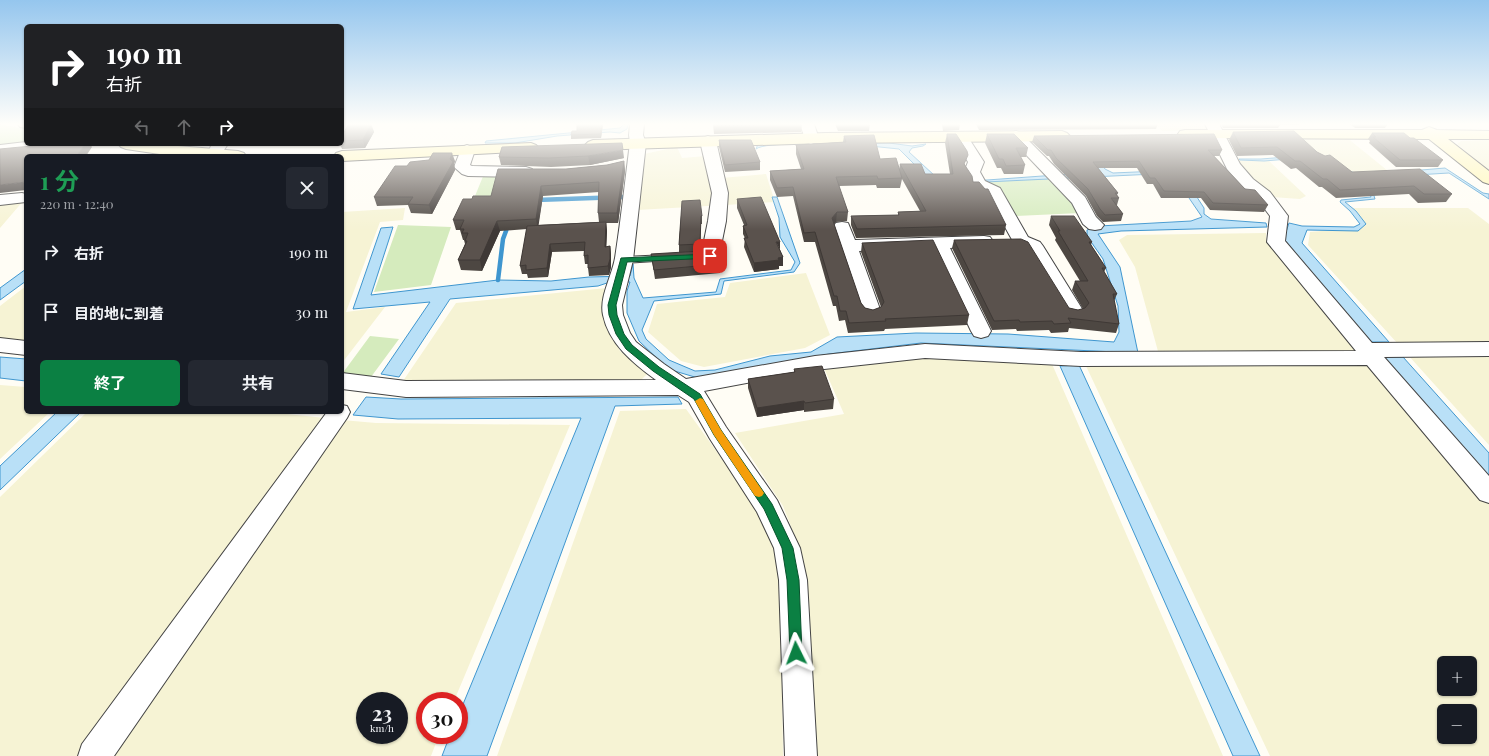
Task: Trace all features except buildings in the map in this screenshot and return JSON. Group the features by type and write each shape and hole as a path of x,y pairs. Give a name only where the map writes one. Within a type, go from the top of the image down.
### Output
{"main road":[{"path":"1464,159 1489,179"}],"street":[{"path":"464,159 462,167 468,171 538,172"},
{"path":"631,159 629,164 621,273 612,305 613,315 620,334 629,347 656,369 697,397 718,433 768,507 787,548 793,580 801,756"},
{"path":"706,256 717,221 720,193 712,159"},
{"path":"974,159 976,162 972,172 977,181 994,192 1021,241"},
{"path":"1038,159 1079,200 1089,220 1095,225"},
{"path":"1230,159 1233,166 1247,182 1264,196 1279,216 1276,242 1489,493"},
{"path":"0,200 22,198"},
{"path":"842,227 871,312"},
{"path":"848,246 938,242 1021,241 1034,246 1074,312"},
{"path":"938,242 981,331"},
{"path":"0,345 24,348"},
{"path":"344,402 351,382 406,388 684,387 815,363 925,351 1081,359 1370,354 1489,349"},
{"path":"94,756 338,414"}],"lane":[{"path":"621,273 679,257"}],"shaded area":[{"path":"643,159 707,159 710,179 766,174 775,202 637,210"},
{"path":"1236,159 1268,160 1306,196 1300,199 1272,197 1252,182"},
{"path":"1325,159 1374,159 1393,175 1360,177"},
{"path":"1475,159 1489,159 1489,171"},
{"path":"24,200 0,228 0,203"},
{"path":"405,208 403,220 380,222 346,312 385,307 344,360 344,212"},
{"path":"1349,208 1468,208 1489,224 1489,343 1398,344 1308,245 1310,232 1357,228 1363,225"},
{"path":"1266,233 1266,240 1362,354 1159,355 1135,267 1119,240 1127,235"},
{"path":"806,273 830,335 805,348 704,367 681,361 648,332 657,304 725,297 730,283"},
{"path":"24,288 24,341 0,339 0,306"},
{"path":"607,288 607,324 620,351 648,373 639,382 403,381 456,303"},
{"path":"1408,355 1489,355 1489,445"},
{"path":"932,357 1052,364 1223,756 815,756 803,557 783,506 735,433 844,414 824,368"},
{"path":"1371,364 1489,503 1489,756 1270,756 1086,366"},
{"path":"0,385 24,387 24,414 48,414 0,459"},
{"path":"686,409 758,509 780,565 783,756 497,756 620,411"},
{"path":"85,414 287,414 325,418 80,756 0,756 0,497"},
{"path":"342,420 376,423 570,425 458,692 416,692 416,744 436,744 431,756 106,756"}],"green space":[{"path":"484,174 529,175 522,198 475,196"},
{"path":"1051,177 1080,213 1016,216 984,181"},
{"path":"398,225 451,227 431,285 374,292"},
{"path":"370,336 399,339 371,377 344,374 344,371"}],"water":[{"path":"845,159 851,159 854,176 851,175"},
{"path":"909,159 917,159 935,176 945,180 987,180 1098,172 1098,167 1092,159 1097,159 1105,169 1113,173 1158,171 1175,173 1193,191 1204,208 1204,214 1211,219 1266,223 1267,227 1121,231 1098,234 1120,267 1138,353 921,343 829,354 698,378 668,369 639,341 627,313 627,291 630,282 610,282 598,286 450,299 399,377 381,374 430,302 353,309 381,228 393,227 371,295 498,280 551,281 589,277 630,276 633,264 634,278 643,298 716,292 720,279 791,270 795,262 780,237 779,218 772,197 777,197 800,263 794,272 724,281 721,294 654,301 642,330 646,339 669,360 695,371 715,370 770,356 811,352 837,337 916,333 1008,334 1114,342 1119,332 1118,306 1103,259 1087,236 1087,230 1099,226 1191,221 1202,217 1189,198 1189,193 1171,176 1155,174 985,182 934,182"},
{"path":"1239,159 1285,159 1264,161"},
{"path":"1304,159 1310,159 1362,175 1445,168 1483,193 1489,194 1489,199 1449,173 1365,178 1372,189 1375,199 1345,202 1356,211 1366,224 1358,231 1307,230 1302,243 1389,342 1371,342 1283,241 1289,223 1302,226 1354,227 1360,224 1350,211 1340,202 1341,200 1371,197 1367,187"},
{"path":"24,270 24,282 0,300 0,288"},
{"path":"0,357 24,359 24,381 0,378"},
{"path":"1384,357 1403,357 1489,453 1489,476"},
{"path":"1079,365 1260,756 1233,756 1060,366"},
{"path":"366,397 401,399 678,397 682,404 615,406 487,756 442,756 447,744 468,744 468,692 581,418 398,419 353,415"},
{"path":"55,414 79,414 0,490 0,466"}],"waterway":[{"path":"536,200 622,197"},
{"path":"498,280 503,239 509,223"}],"slow traffic":[{"path":"700,401 718,433 759,493"}],"route":[{"path":"710,256 624,260 612,305 613,315 620,334 629,347 656,369 697,397 718,433 768,507 787,548 793,580 796,653"}]}
